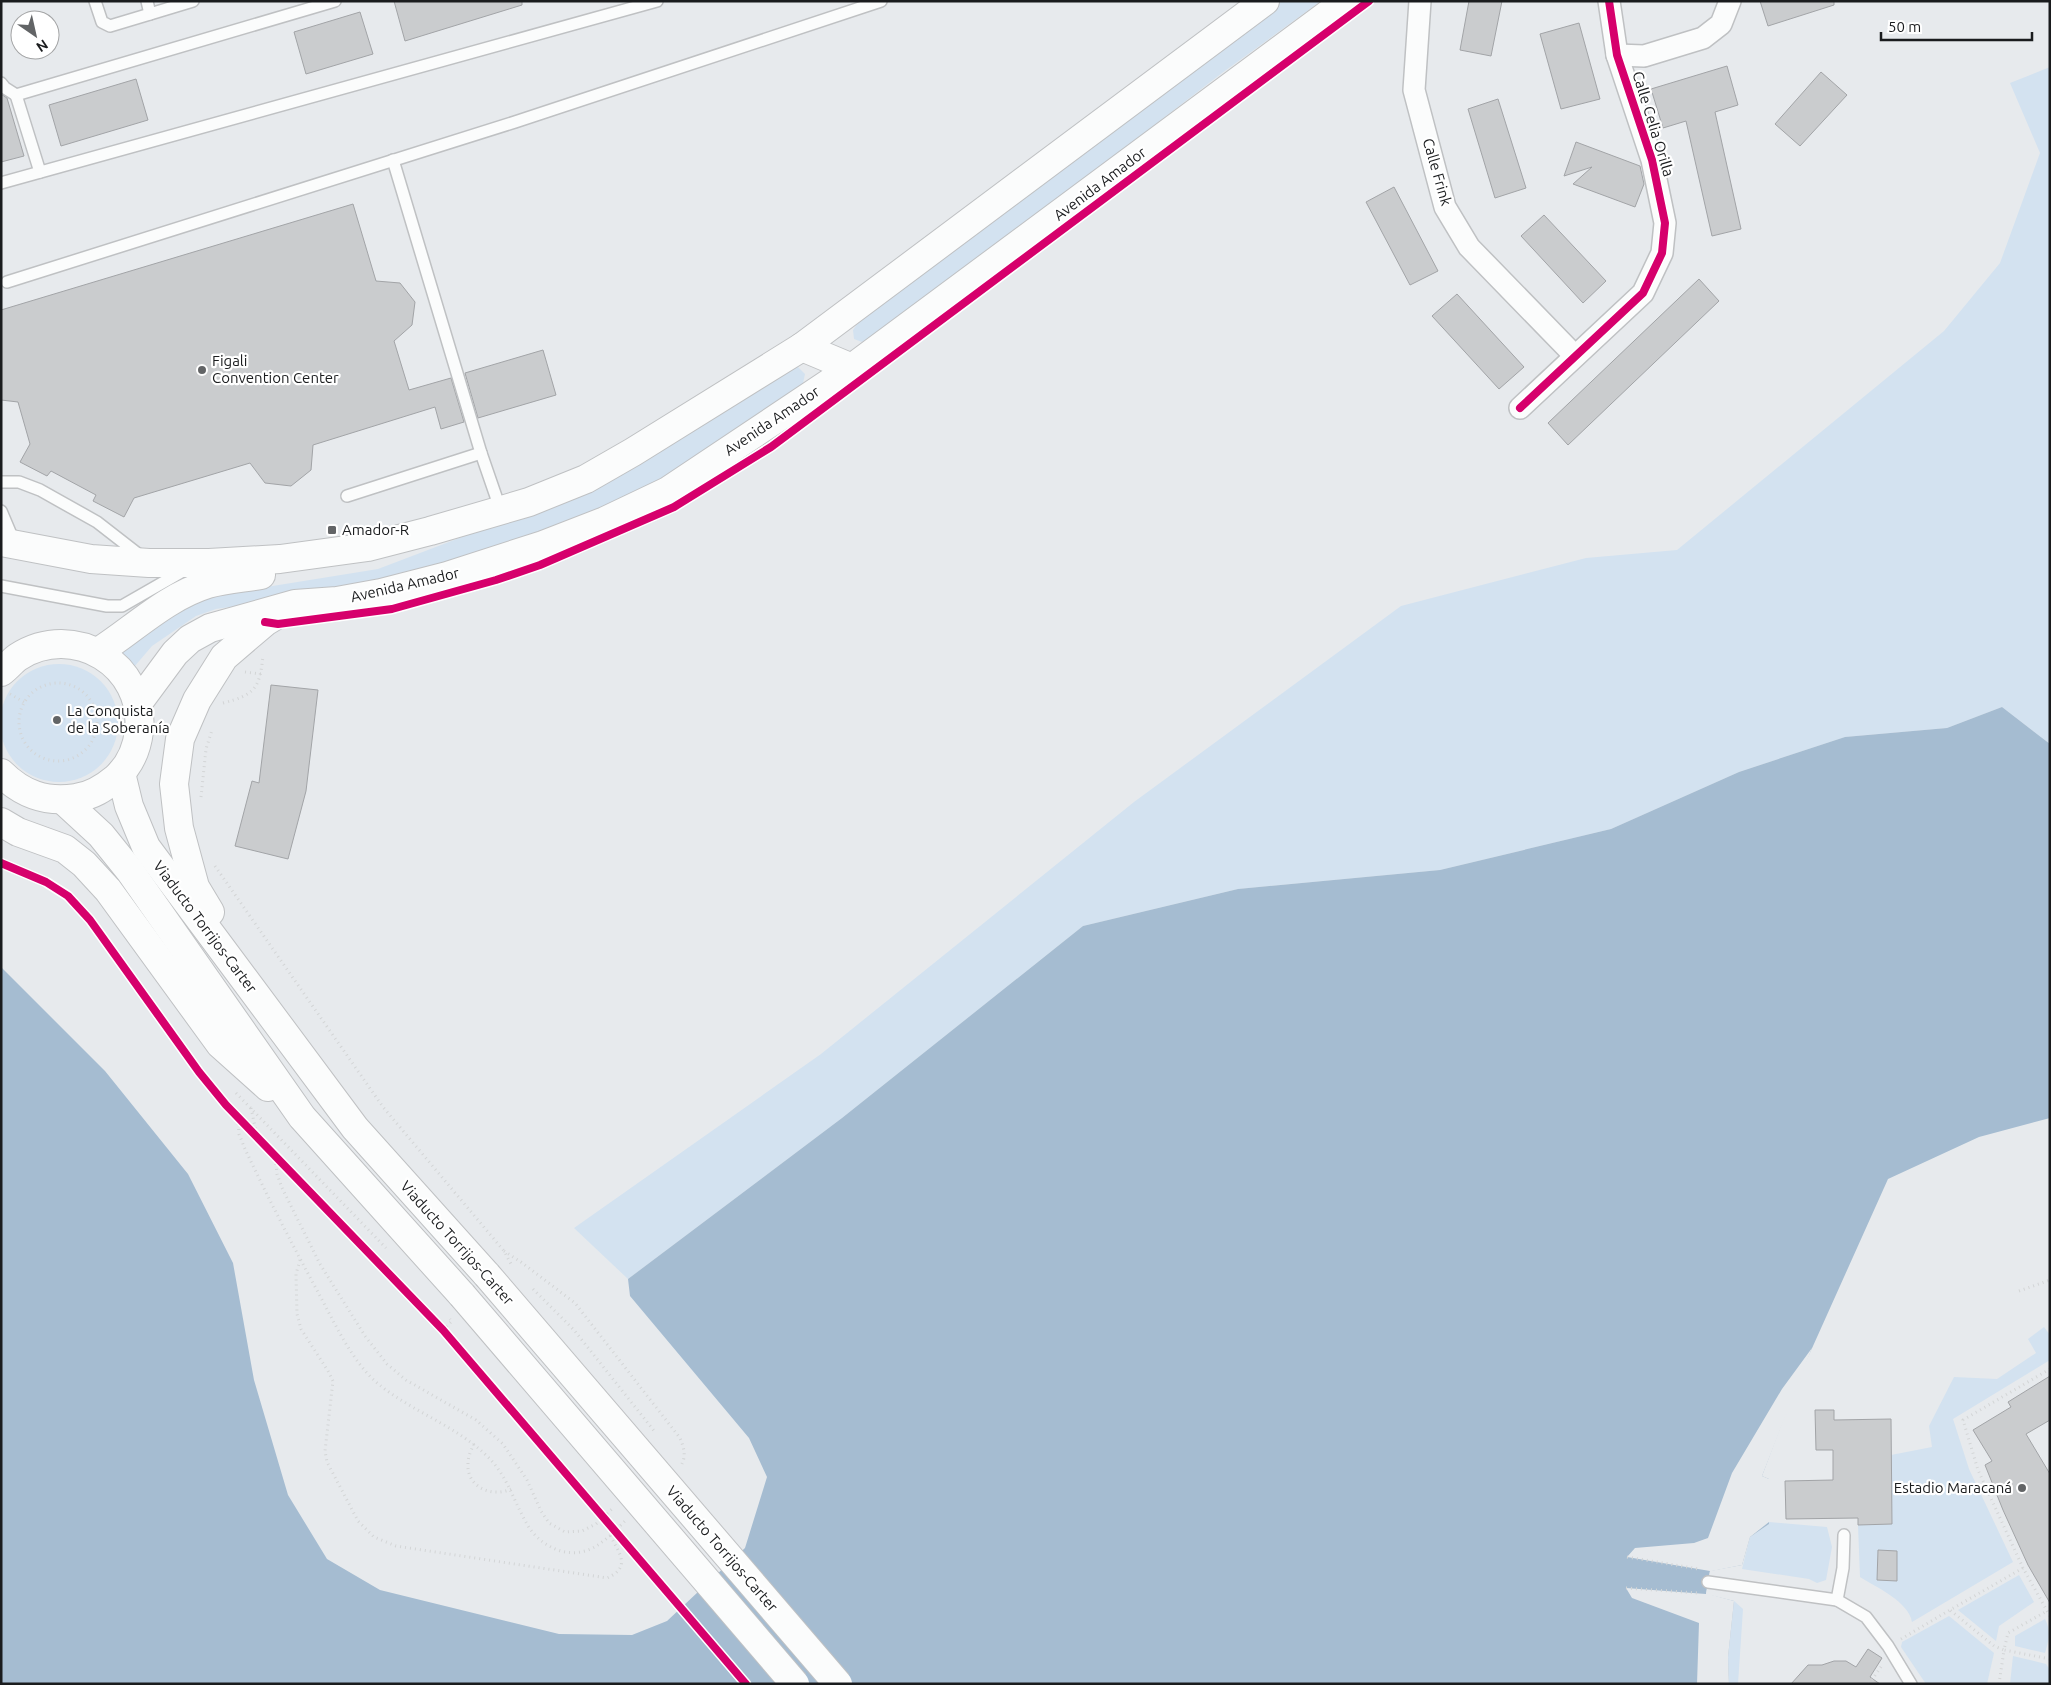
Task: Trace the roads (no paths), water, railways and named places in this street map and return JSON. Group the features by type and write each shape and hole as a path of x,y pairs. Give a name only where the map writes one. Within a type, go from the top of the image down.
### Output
{"main road":[{"path":"8,544 91,559 150,563 208,563 280,559 368,547 501,511 586,478 633,452 802,347 1264,1"},
{"name":"Avenida Amador","path":"138,703 174,653 190,640 210,628 228,621 295,604 337,601 372,595 511,557 605,521 668,491 852,368 1346,1"},
{"path":"802,347 852,368"},
{"path":"98,652 161,607 188,592 210,584 266,574 300,556"},
{"path":"270,1015 196,888 179,828 174,784 180,739 197,700 224,657 265,622 295,604"},
{"path":"1,773 27,793 44,799 63,800 84,797 104,788 121,773 132,757 138,740 140,722 138,703 130,682 116,665 98,652 71,644 43,646 7,669"},
{"name":"Viaducto Torrijos-Carter","path":"121,773 129,806 146,847 355,1128 487,1275 838,1684"},
{"name":"Viaducto Torrijos-Carter","path":"63,800 101,836 130,871 302,1117 462,1295 795,1684"},
{"path":"1,822 18,832 65,849 84,864 108,890 220,1044 302,1117"}],"street":[{"name":"Calle Frink","path":"1420,1 1414,90 1445,207 1469,247 1574,356"},
{"name":"Calle Celia Orilla","path":"1520,408 1643,293 1662,253 1665,224 1652,160 1617,55 1609,1"},
{"name":"Calle Celia Orilla","path":"1617,55 1644,56 1703,38 1721,24 1730,1"}],"lane":[{"path":"95,1 102,22 110,26 194,1"},
{"path":"146,1 150,14"},
{"path":"16,95 335,1"},
{"path":"1,183 656,1"},
{"path":"7,282 393,160 881,1"},
{"path":"1,83 16,95 40,172"},
{"path":"393,160 481,453 501,511"},
{"path":"347,496 481,453"},
{"path":"1,482 19,482 40,490 97,522 150,563"},
{"path":"1,511 8,544"},
{"path":"1,586 107,606 122,606 178,572 208,563"},
{"path":"1838,1600 1843,1568 1844,1535"},
{"path":"1707,1588 1838,1600 1866,1617 1890,1649 1911,1684"}],"place":[{"name":"Figali Convention Center","path":"202,370"},
{"name":"Amador-R","path":"332,530"},
{"name":"La Conquista de la Soberanía","path":"57,720"},
{"name":"Estadio Maracaná","path":"2022,1488"}]}
